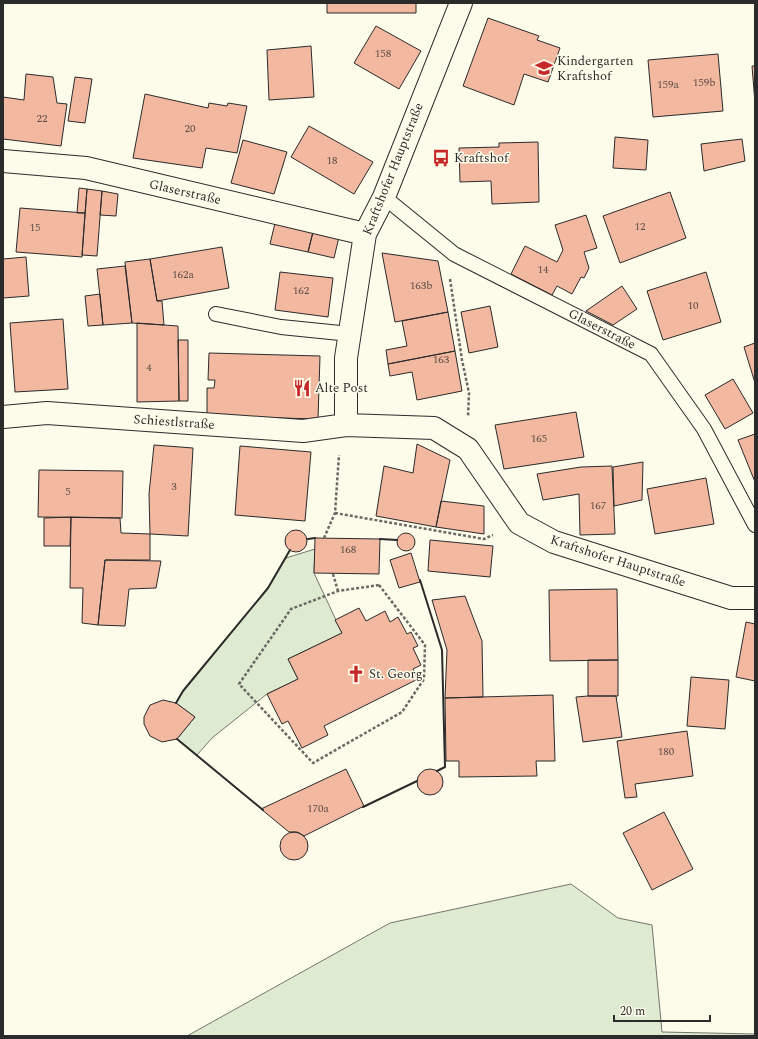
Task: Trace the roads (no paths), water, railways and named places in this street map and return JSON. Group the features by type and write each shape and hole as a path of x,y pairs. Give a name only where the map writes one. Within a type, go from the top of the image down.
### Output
{"street":[{"name":"Kraftshofer Hauptstraße","path":"460,3 384,197 365,234 346,358 346,425 434,428 468,449 519,523 554,542 731,598 755,598"},
{"name":"Glaserstraße","path":"3,160 86,168 365,234"},
{"name":"Schiestlstraße","path":"3,417 47,413 303,431 346,425"}],"lane":[{"name":"Glaserstraße","path":"384,197 454,254 651,354 704,429 755,525"},
{"path":"216,314 281,327 350,334"}],"place":[{"name":"Kindergarten Kraftshof","path":"544,68"},
{"name":"Kraftshof","path":"441,158"},
{"name":"Alte Post","path":"302,388"},
{"name":"St. Georg","path":"356,674"}]}
